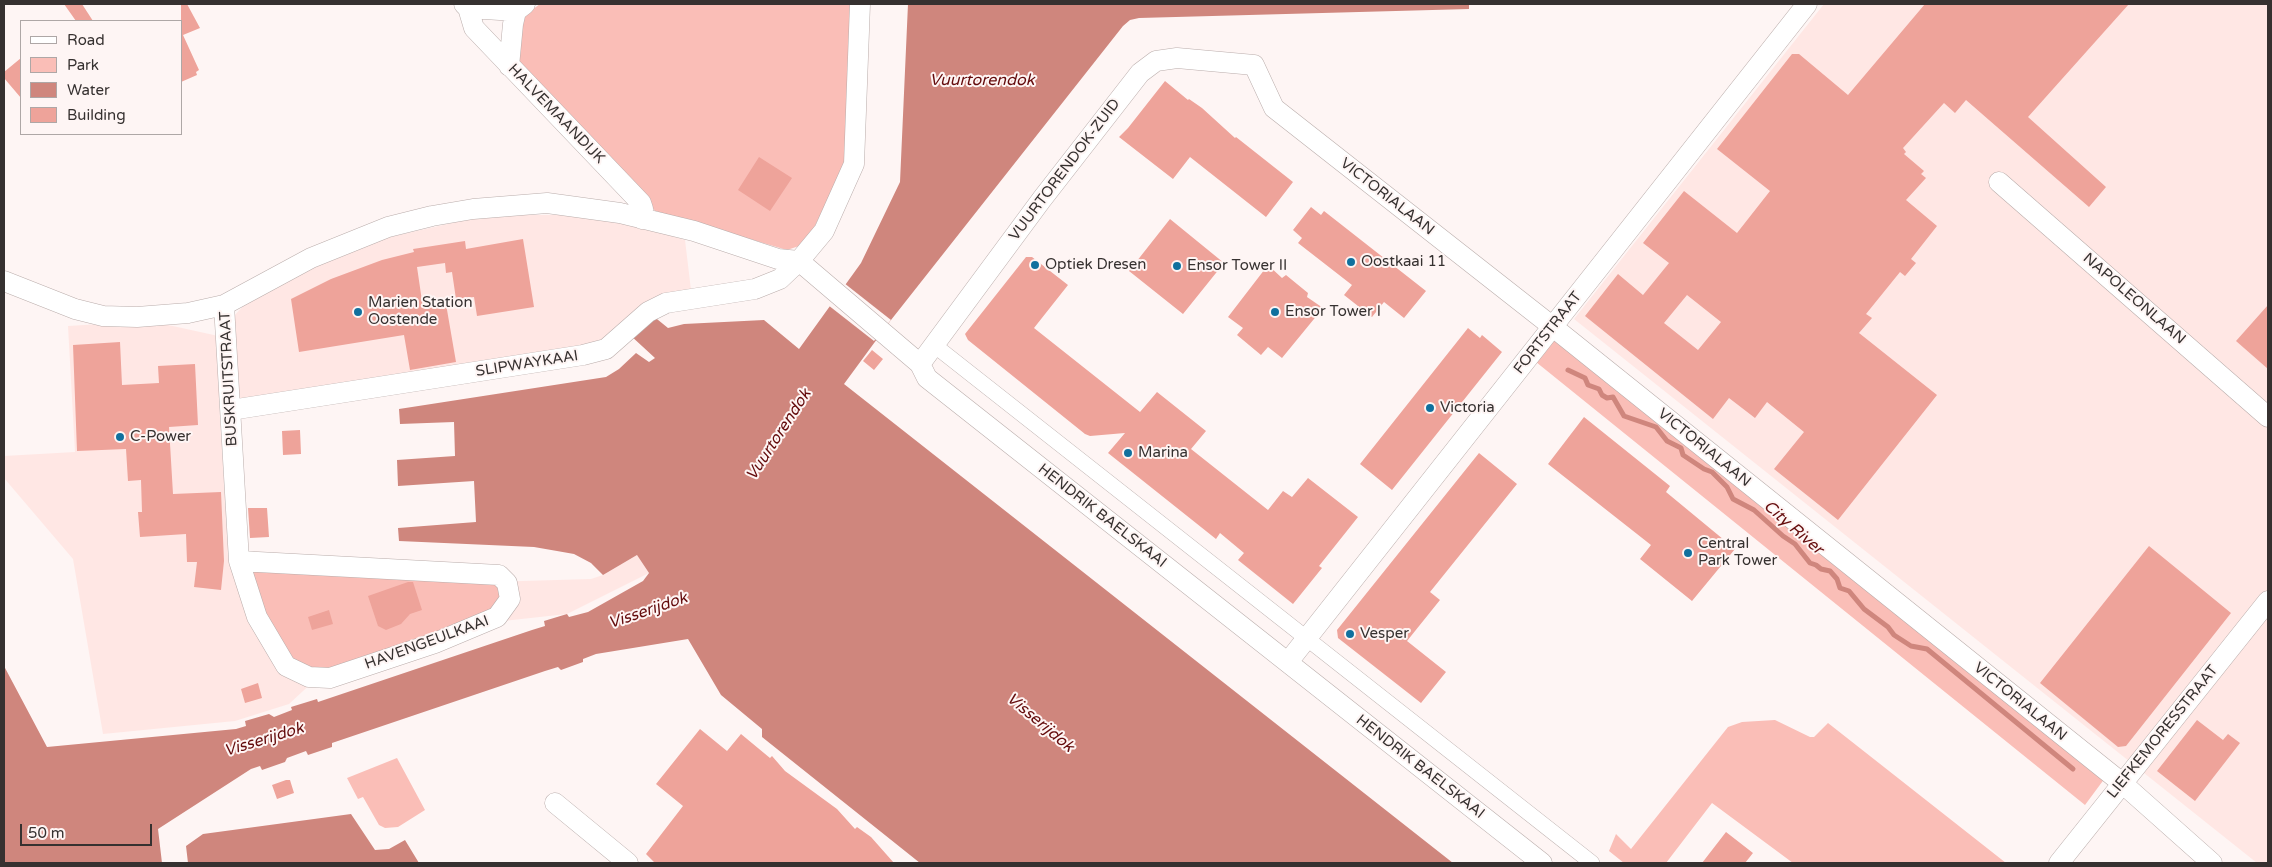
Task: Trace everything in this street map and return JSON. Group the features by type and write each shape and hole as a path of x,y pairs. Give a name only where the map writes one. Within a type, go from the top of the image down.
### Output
{"street":[{"name":"SLIPWAYKAAI","path":"231,410 583,355 606,349 648,312 666,304 755,289 780,279 799,262 824,231 854,164 860,4"},
{"name":"FORTSTRAAT","path":"1288,662 1807,4"},
{"name":"HALVEMAANDIJK","path":"520,7 466,6 474,28 641,203 643,209 642,219"},
{"path":"509,66 512,24 520,7"},
{"name":"VUURTORENDOK-ZUID","path":"920,364 1042,199 1140,73 1156,60 1177,58 1254,65"},
{"name":"VICTORIALAAN","path":"1254,65 1274,108 1553,326 2122,784 2212,863"},
{"name":"NAPOLEONLAAN","path":"1999,182 2268,417"},
{"name":"BUSKRUITSTRAAT","path":"239,561 224,305 311,258 388,227 432,216 548,203 620,213 642,219"},
{"name":"HENDRIK BAELSKAAI","path":"642,219 694,231 778,258 799,262 920,364 927,378 1542,863"},
{"path":"4,281 75,309 103,316 156,316 224,305"},
{"name":"HENDRIK BAELSKAAI","path":"934,345 1592,863"},
{"name":"HAVENGEULKAAI","path":"239,561 499,575 507,583 510,600 497,617 435,643 330,678 309,677 286,666 257,617 239,561"},
{"name":"LIEFKEMORESSTRAAT","path":"2058,863 2268,601"},
{"path":"555,803 605,856 628,863"}],"shaded area":[{"path":"1824,4 2268,4 2268,863 2257,863 1574,319"},
{"path":"566,215 633,224 685,240 691,290 603,339 582,346 219,402 229,561 489,582 591,579 603,575 637,555 649,573 567,614 476,624 316,679 289,704 235,721 103,734 73,559 4,478 4,456 75,452 68,326 150,321 232,339 233,317 246,303 315,264 390,237 474,218"}],"green space":[{"path":"540,4 852,4 845,164 813,230 799,246 787,250 655,211 645,197 516,64 521,18"},
{"path":"1556,335 2105,778 2085,805 1536,362"},
{"path":"246,569 502,585 504,595 480,620 328,672 299,665 283,653"},
{"path":"1775,720 1810,737 1814,737 1828,723 2006,863 1793,863 1712,803 1666,863 1624,863 1609,851 1616,834 1631,849 1728,727 1742,722"},
{"path":"397,758 425,810 398,827 385,828 379,825 363,797 358,799 347,778"}],"water":[{"path":"908,4 1469,4 1469,9 1139,18 1130,20 1123,26 891,320 844,384 1453,863 920,863 762,737 762,729 721,695 688,639 596,654 583,659 583,662 561,670 558,667 545,671 332,743 332,747 308,755 306,751 287,758 285,762 262,770 260,766 251,769 158,829 162,863 4,863 4,666 47,747 236,729 246,726 245,721 269,714 274,717 292,710 291,707 317,699 318,702 545,626 544,621 567,614 569,617 588,612 643,581 649,573 637,555 603,575 591,563 574,554 534,547 399,541 398,528 476,522 474,481 398,486 397,460 455,456 454,422 400,424 399,409 606,377 619,369 636,353 649,362 655,358 630,335 652,315 668,328 684,324 764,320 799,349 861,263 900,182"},
{"path":"351,814 375,850 389,849 405,840 419,863 188,863 186,846 203,834"}],"pier":[{"path":"844,283 891,320 874,341 828,305"}],"building":[{"path":"64,4 82,4 92,20 75,20"},
{"path":"181,4 187,4 200,28 183,35 199,70 196,72 197,75 182,82 182,20"},
{"path":"1925,4 2129,4 2028,117 2106,187 2089,207 1966,100 1955,113 1944,103 1903,148 1906,152 1904,154 1924,171 1921,174 1926,178 1906,200 1937,226 1911,259 1916,263 1905,276 1900,272 1866,314 1872,318 1859,333 1937,395 1838,520 1774,469 1804,432 1767,402 1755,418 1729,398 1713,419 1585,316 1618,274 1643,295 1669,263 1643,243 1684,191 1737,233 1770,191 1717,149 1792,54 1799,54 1848,95","holes":["1687,295 1721,322 1698,350 1664,323"]},
{"path":"20,59 20,97 4,78 4,72"},
{"path":"1165,81 1188,100 1202,108 1235,138 1293,182 1266,217 1190,157 1173,179 1119,137"},
{"path":"759,157 792,178 770,211 738,190"},
{"name":"Oostkaai 11","path":"1311,207 1321,215 1324,211 1426,291 1404,318 1384,302 1372,317 1344,295 1352,285 1298,243 1302,238 1293,230"},
{"name":"Ensor Tower II","path":"1170,219 1224,263 1183,314 1129,271"},
{"path":"523,239 534,307 477,316 474,297 456,299 452,272 446,273 445,263 417,267 423,308 446,304 456,362 410,370 404,335 299,352 291,299 331,279 382,260 414,252 413,249 465,241 466,249"},
{"path":"1026,257 1032,257 1068,285 1034,328 1140,412 1157,392 1206,431 1191,449 1268,510 1283,491 1292,497 1308,478 1358,517 1319,566 1322,568 1293,604 1238,560 1244,553 1220,533 1216,539 1108,453 1125,433 1090,436 1085,434 968,340 965,334"},
{"name":"Ensor Tower I","path":"1268,265 1282,278 1286,275 1308,293 1307,297 1323,308 1282,358 1268,347 1261,355 1237,335 1243,328 1228,317"},
{"path":"2268,305 2268,369 2236,341"},
{"name":"Victoria","path":"1468,328 1480,338 1482,335 1502,352 1392,490 1360,464"},
{"name":"C-Power","path":"120,342 122,385 159,383 158,366 195,364 198,425 169,427 173,494 221,492 224,561 221,590 194,587 197,562 187,562 186,534 140,537 138,512 142,512 141,480 128,481 126,449 77,451 73,345"},
{"path":"872,350 883,359 874,370 863,361"},
{"path":"1584,417 1670,486 1666,492 1735,549 1692,601 1640,559 1651,545 1548,464"},
{"path":"300,430 301,454 283,455 282,431"},
{"path":"1479,453 1517,484 1430,592 1440,600 1407,641 1446,672 1421,703 1338,638 1337,630"},
{"path":"248,508 267,508 269,537 250,538"},
{"path":"2149,546 2231,613 2126,746 2118,747 2040,683"},
{"path":"413,582 422,610 410,614 401,624 386,630 378,626 368,596"},
{"path":"329,610 333,624 312,630 308,617"},
{"path":"258,683 262,698 245,703 241,689"},
{"path":"2197,720 2223,740 2228,734 2240,743 2195,801 2157,771"},
{"path":"700,729 727,751 741,734 770,758 772,756 785,771 837,809 855,829 857,827 871,837 894,863 655,863 646,854 683,806 656,784"},
{"path":"290,780 294,793 277,799 272,785"},
{"path":"1726,832 1753,853 1745,863 1702,863"}],"waterway":[{"name":"City River","path":"1568,370 1585,378 1588,385 1599,389 1602,395 1607,398 1613,397 1624,416 1656,427 1667,441 1681,448 1683,455 1712,472 1727,487 1733,499 1754,510 1783,536 1795,544 1810,563 1830,571 1837,579 1840,588 1849,591 1864,609 1888,627 1894,635 1911,646 1927,649 2073,769"}],"place":[{"name":"Oostkaai 11","path":"1351,262"},
{"name":"Optiek Dresen","path":"1035,265"},
{"name":"Ensor Tower II","path":"1177,266"},
{"name":"Marien Station Oostende","path":"358,312"},
{"name":"Ensor Tower I","path":"1275,312"},
{"name":"Victoria","path":"1430,408"},
{"name":"C-Power","path":"120,437"},
{"name":"Marina","path":"1128,453"},
{"name":"Central Park Tower","path":"1688,553"},
{"name":"Vesper","path":"1350,634"}],"water label":[{"name":"Vuurtorendok","path":"982,81"},
{"name":"Vuurtorendok","path":"779,435"},
{"name":"Visserijdok","path":"648,611"},
{"name":"Visserijdok","path":"1040,723"},
{"name":"Visserijdok","path":"264,740"}]}
